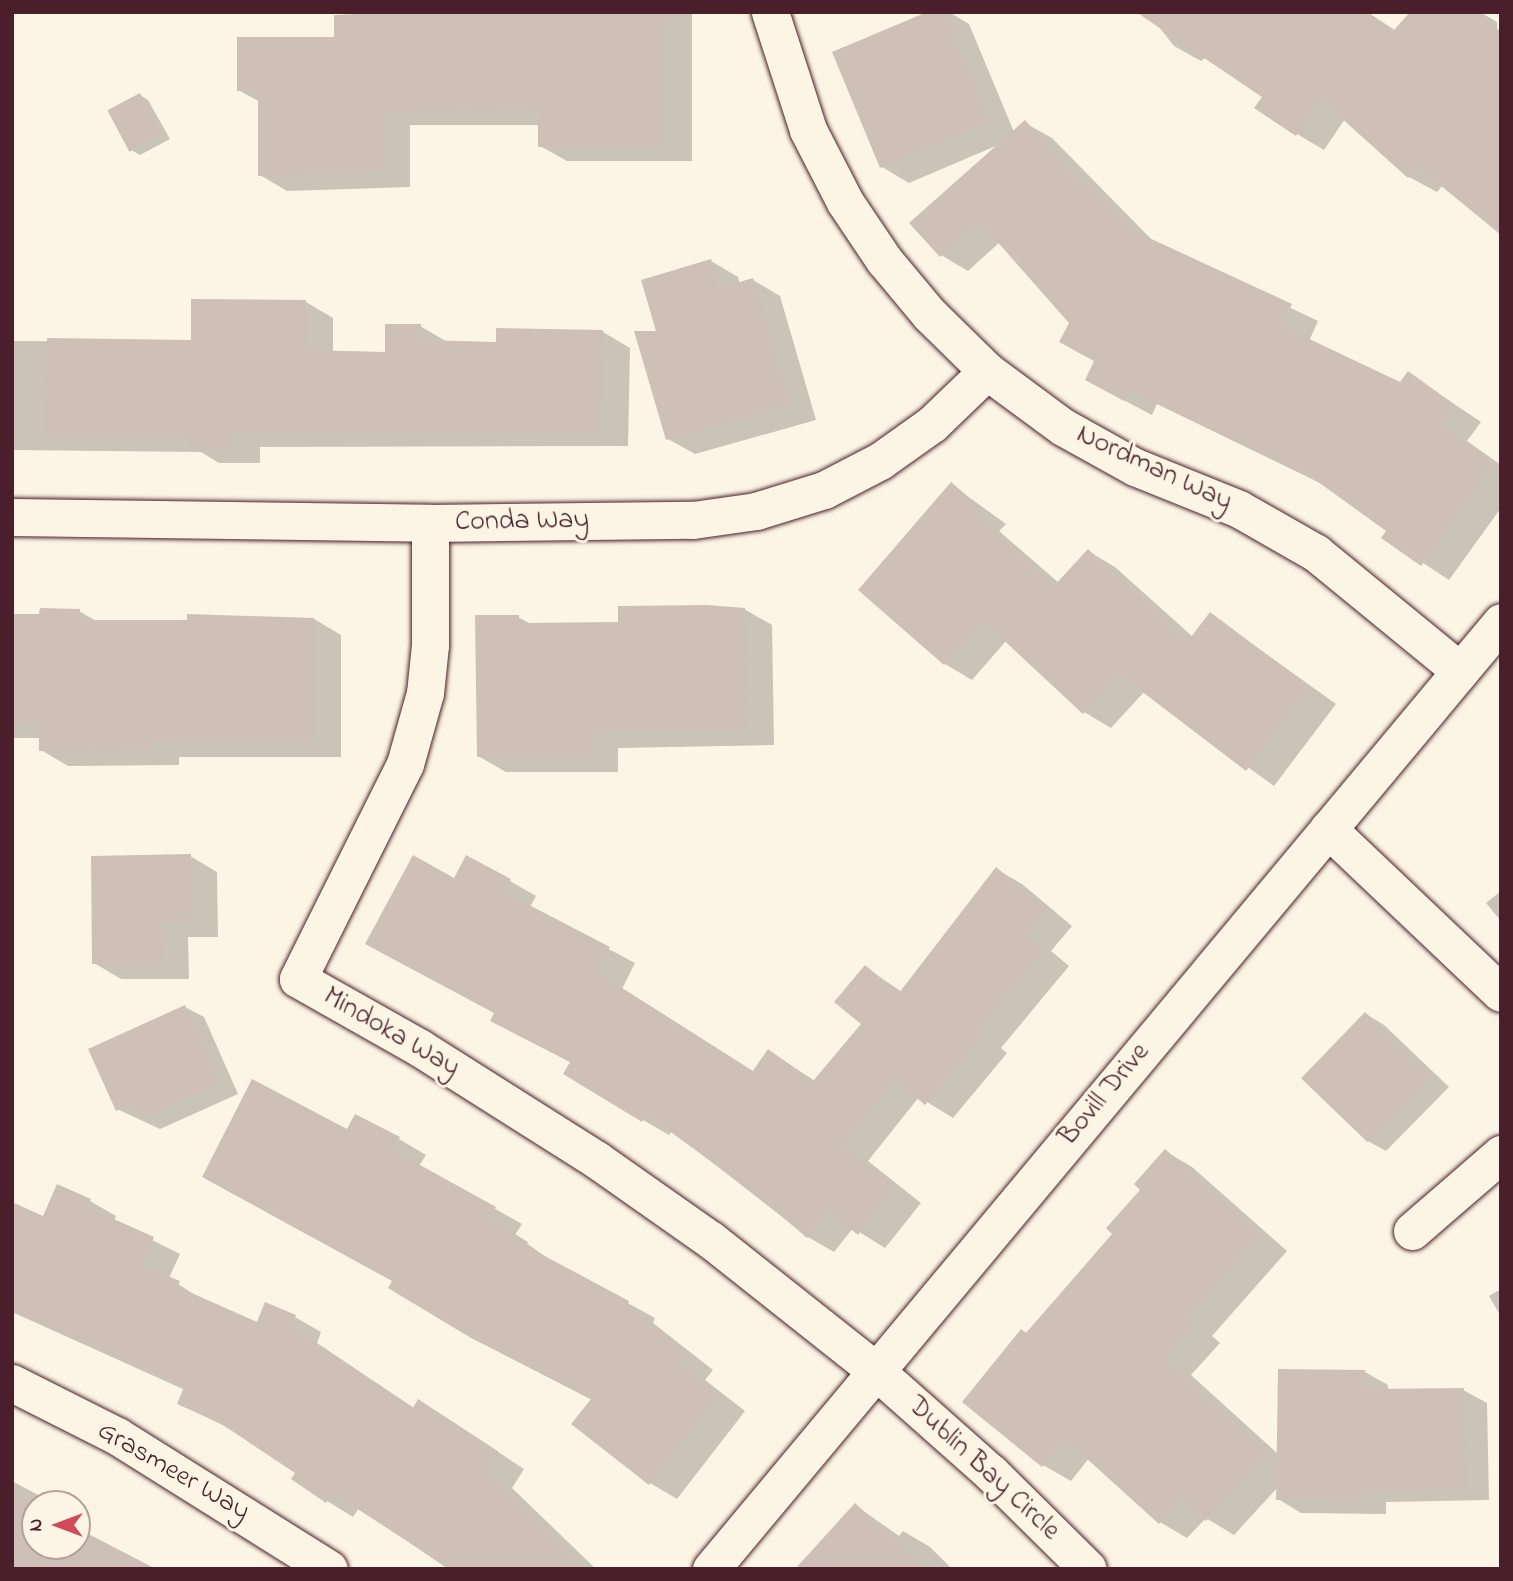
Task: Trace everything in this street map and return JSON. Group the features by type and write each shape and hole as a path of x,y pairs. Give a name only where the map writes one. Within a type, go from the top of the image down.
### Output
{"street":[{"name":"Nordman Way","path":"770,12 808,130 845,202 884,260 929,314 987,371 1063,427 1111,453 1239,509 1316,553 1460,671"},
{"name":"Conda Way","path":"12,517 430,523 693,520 756,512 824,491 880,461 932,424 987,371"},
{"name":"Mindoka Way","path":"430,523 430,645 425,693 405,764 298,979 420,1048 597,1160 711,1240 876,1371"},
{"name":"Bovill Drive","path":"710,1569 1501,622"},
{"path":"1328,828 1501,993"},
{"path":"1412,1231 1501,1154"},
{"name":"Dublin Bay Circle","path":"876,1371 991,1473 1088,1569"},
{"name":"Grasmeer Way","path":"12,1383 117,1436 329,1569"}],"building":[{"path":"400,12 665,12 665,147 538,147 538,110 383,111 383,172 258,176 258,90 237,91 237,37 334,37 334,15"},
{"path":"927,12 944,12 990,122 880,168 832,52"},
{"path":"1136,12 1367,12 1394,30 1410,12 1479,12 1501,32 1501,235 1418,167 1408,178 1320,99 1296,136 1254,108 1262,97"},
{"path":"140,93 162,134 129,152 107,110"},
{"path":"1025,120 1082,185 1087,180 1132,230 1292,304 1282,326 1400,382 1408,371 1455,405 1441,424 1495,463 1421,566 1381,538 1386,531 1314,479 1129,390 1124,401 1085,380 1094,361 1059,342 1069,323 979,221 940,257 909,223"},
{"path":"711,259 720,288 753,278 790,405 666,440 634,331 656,331 641,280"},
{"path":"191,299 306,300 306,350 385,352 385,324 421,324 420,340 496,342 496,328 603,330 601,431 233,432 233,449 190,448 190,438 46,436 47,338 191,340"},
{"path":"951,482 980,507 973,514 1054,586 1088,549 1188,641 1210,612 1310,687 1246,771 1119,674 1083,714 983,621 944,665 858,590"},
{"path":"707,605 745,608 747,730 591,733 591,757 477,757 475,615 519,615 519,623 618,622 618,606"},
{"path":"40,608 80,609 80,620 187,620 187,614 314,618 314,742 152,742 152,750 39,751 39,722 12,723 12,614 39,614"},
{"path":"191,854 191,922 161,922 162,964 92,964 91,856"},
{"path":"413,855 454,878 466,855 511,879 504,892 610,947 597,972 753,1071 768,1049 813,1081 861,1024 834,1002 865,965 899,993 996,867 1047,910 1026,935 1044,950 976,1032 982,1037 925,1105 895,1080 843,1145 896,1186 858,1235 828,1211 807,1238 757,1195 646,1114 642,1122 563,1074 570,1062 490,1021 494,1013 365,944"},
{"path":"185,1005 221,1083 140,1120 133,1103 116,1111 88,1049"},
{"path":"1365,1012 1431,1076 1367,1142 1301,1078"},
{"path":"252,1079 347,1129 355,1114 400,1137 393,1150 496,1207 489,1218 528,1242 526,1246 629,1301 627,1306 687,1353 679,1364 719,1394 649,1485 571,1424 591,1399 471,1338 388,1288 392,1281 202,1177"},
{"path":"1165,1149 1261,1235 1186,1319 1194,1326 1165,1358 1268,1453 1206,1521 1182,1499 1159,1524 1065,1439 1042,1467 962,1402 1021,1329 1026,1333 1112,1234 1106,1228 1140,1190 1134,1184"},
{"path":"57,1184 91,1199 87,1207 154,1237 142,1265 180,1281 178,1287 257,1322 265,1302 296,1315 291,1326 413,1408 418,1399 499,1452 486,1472 588,1569 450,1569 333,1493 326,1503 291,1479 295,1473 220,1423 177,1404 184,1387 12,1310 12,1202 43,1216"},
{"path":"1278,1369 1365,1370 1365,1389 1464,1388 1466,1488 1363,1490 1363,1501 1276,1500"},
{"path":"12,1494 21,1499 21,1560 91,1560 91,1535 156,1569 12,1569"},
{"path":"855,1503 926,1569 795,1569"}]}
